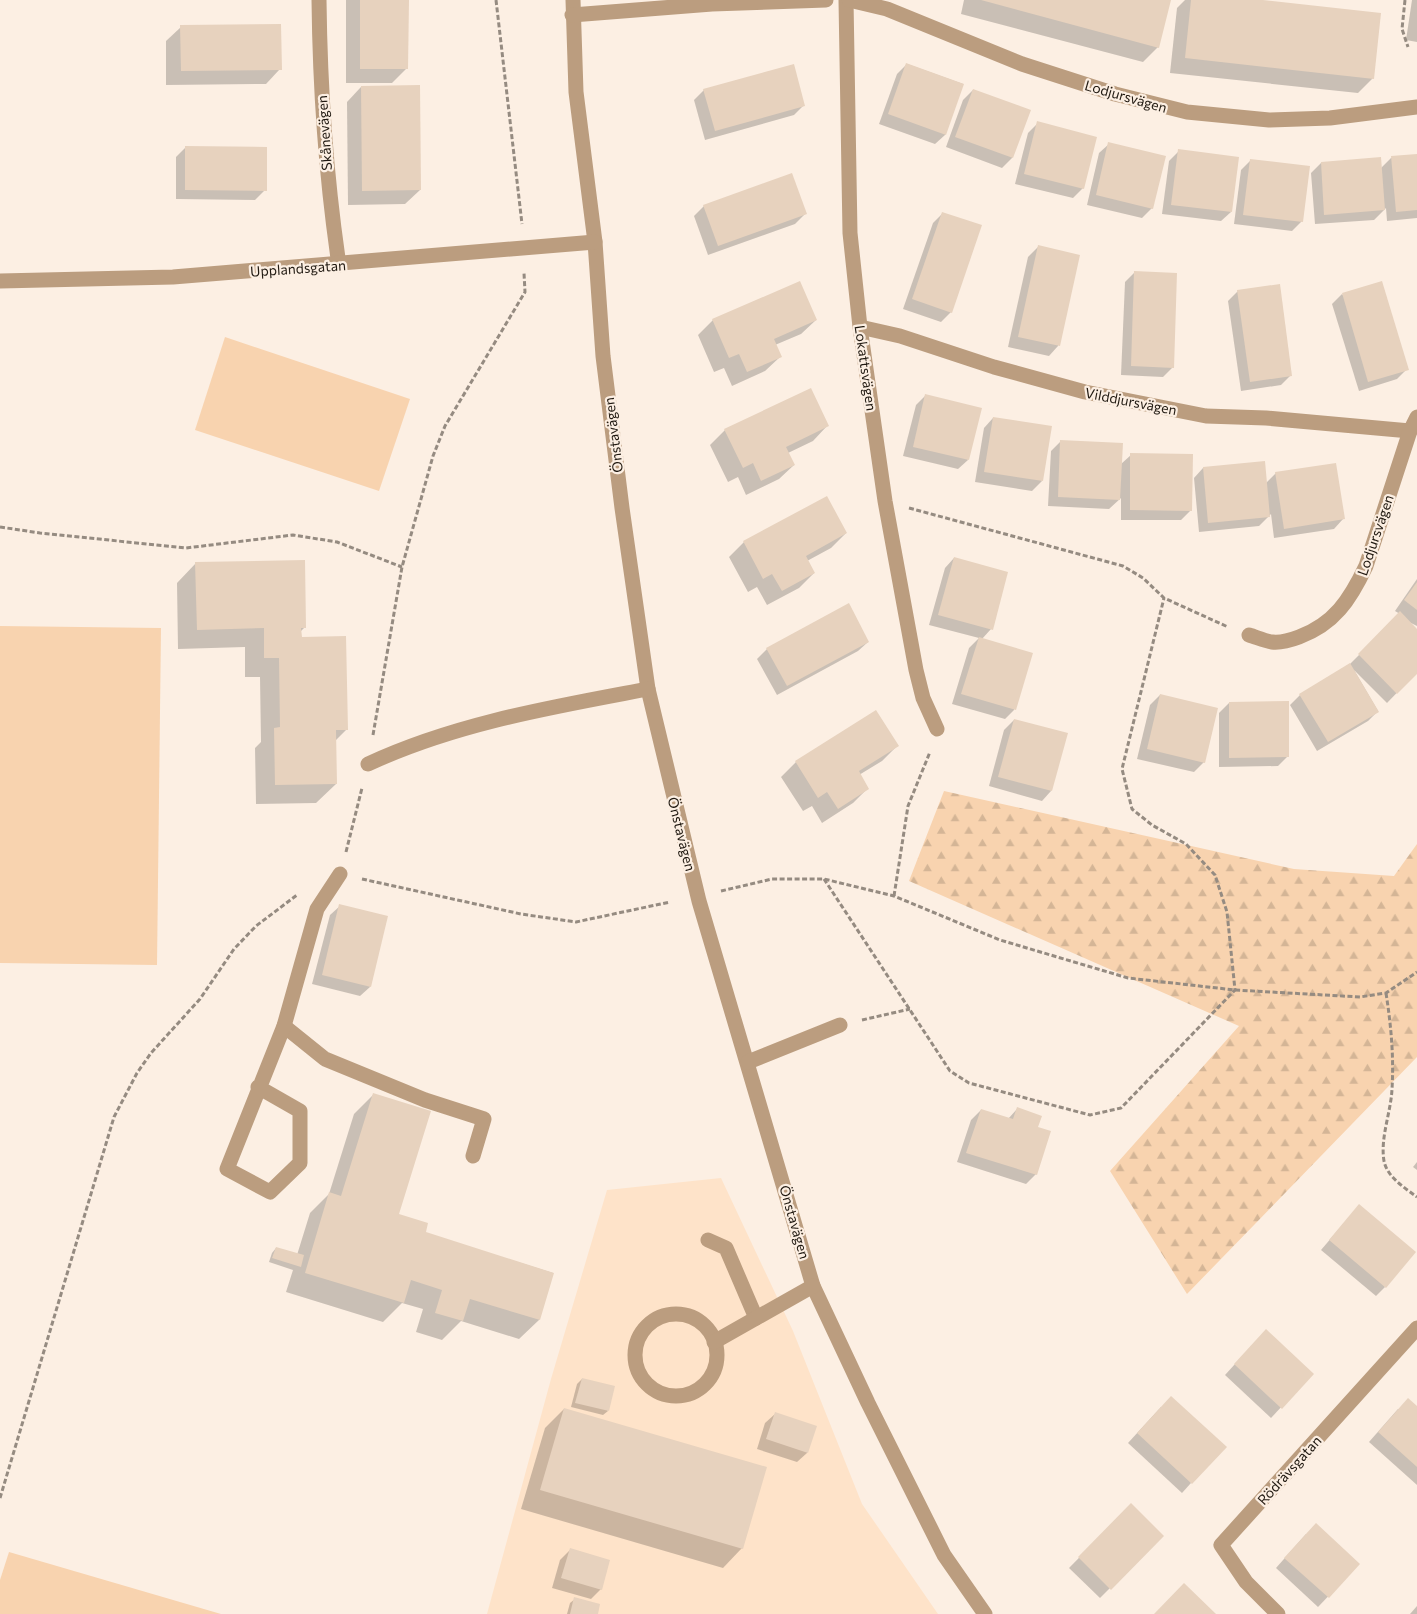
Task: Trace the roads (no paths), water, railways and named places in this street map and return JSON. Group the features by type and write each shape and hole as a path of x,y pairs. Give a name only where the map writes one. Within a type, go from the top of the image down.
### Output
{"street":[{"name":"Skånevägen","path":"319,0 320,70 328,194 339,265"},
{"path":"573,7 826,0"},
{"name":"Lodjursvägen","path":"847,0 886,9 1022,64 1115,94 1187,112 1269,120 1330,118 1417,107"},
{"name":"Lokattsvägen","path":"847,0 850,233 860,327 885,501 916,670 923,698 938,729"},
{"name":"Önstavägen","path":"573,7 576,92 595,242 603,356 648,689 698,901 748,1062 813,1286 868,1403 944,1555 985,1614"},
{"name":"Upplandsgatan","path":"0,281 173,277 339,265 595,242"},
{"name":"Vilddjursvägen","path":"860,327 900,336 994,367 1085,392 1206,416 1414,424"},
{"name":"Lodjursvägen","path":"1250,634 1272,642 1292,639 1318,630 1341,609 1357,586 1366,566 1414,424"},
{"path":"368,764 399,750 516,714 648,689"},
{"path":"258,1087 300,1111 300,1163 270,1192 226,1169 258,1087 284,1026 317,909 340,874"},
{"path":"748,1062 840,1025"},
{"path":"284,1026 324,1059 425,1100 484,1118 473,1156"},
{"path":"708,1240 726,1248 756,1318"},
{"path":"714,1342 813,1286"},
{"path":"670,1314 686,1315 700,1322 711,1334 714,1342 717,1349 716,1365 709,1380 697,1391 681,1396 665,1395 651,1388 640,1376 635,1361 636,1345 643,1330 655,1320 670,1314"},
{"name":"Rödrävsgatan","path":"1278,1614 1246,1582 1221,1544 1417,1328"}]}
